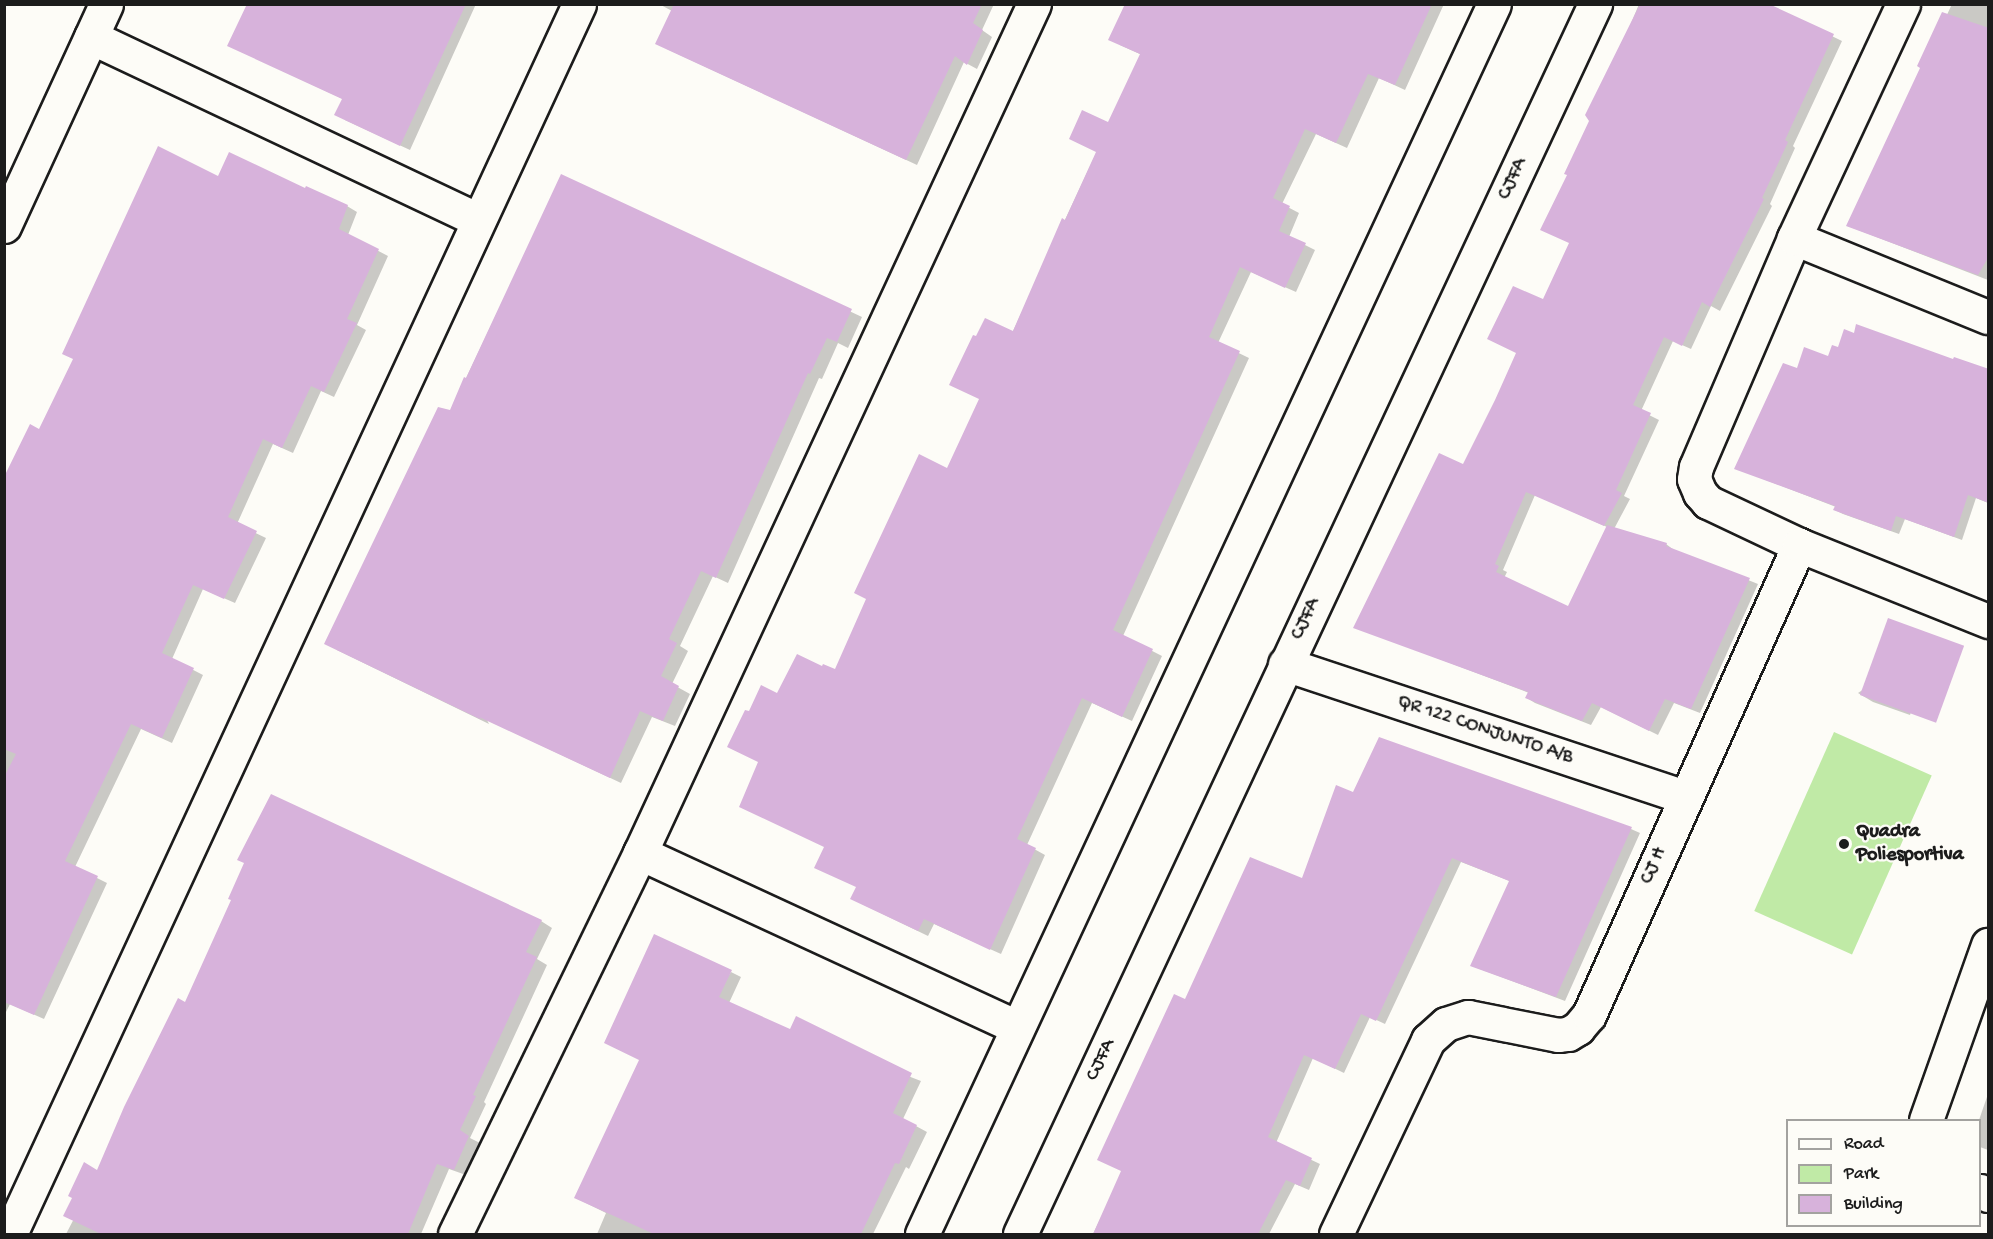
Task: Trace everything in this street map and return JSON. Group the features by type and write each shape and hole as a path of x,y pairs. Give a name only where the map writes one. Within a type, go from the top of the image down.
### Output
{"street":[{"path":"4,226 106,4"},
{"path":"10,1234 579,4"},
{"path":"456,1234 640,853 1034,4"},
{"path":"922,1234 1016,1027 1494,4"},
{"name":"CJFA","path":"1020,1234 1595,4"},
{"path":"1896,7 1794,238 1696,467 1694,479 1700,493 1708,502 1798,545 1989,621"},
{"path":"91,37 478,220"},
{"path":"1794,238 1989,317"},
{"name":"CJ H","path":"1336,1234 1428,1040 1446,1024 1468,1017 1558,1035 1568,1034 1584,1022 1798,545"},
{"name":"QR 122 CONJUNTO A/B","path":"1285,664 1685,797"},
{"path":"640,853 1016,1027"},
{"path":"1926,1119 1989,945"}],"green space":[{"name":"Quadra Poliesportiva","path":"1834,732 1932,776 1852,955 1754,911"}],"building":[{"path":"247,4 466,4 400,146 334,115 342,99 227,46"},
{"path":"674,4 982,4 973,23 983,30 967,65 955,56 906,160 655,44"},
{"path":"1125,4 1432,4 1395,85 1368,74 1336,143 1305,129 1273,198 1290,206 1279,231 1306,243 1285,288 1240,267 1209,337 1240,351 1113,630 1153,649 1122,717 1082,698 1017,839 1036,848 990,950 924,919 918,931 850,899 856,887 814,868 824,847 739,807 758,762 727,747 745,710 749,711 761,685 777,693 797,654 822,666 823,664 835,669 866,599 854,593 919,454 947,468 979,399 949,385 973,335 976,336 985,318 1013,331 1062,218 1065,220 1096,152 1069,139 1082,110 1108,122 1140,54 1108,40"},
{"path":"1640,4 1769,4 1834,34 1785,140 1788,142 1762,198 1764,199 1710,307 1702,302 1682,346 1664,337 1633,405 1651,413 1616,490 1622,493 1604,526 1526,492 1495,564 1499,566 1496,572 1568,606 1607,525 1667,543 1666,546 1750,578 1691,709 1665,699 1649,731 1592,703 1582,721 1525,698 1528,692 1353,628 1439,453 1463,464 1495,400 1516,353 1487,339 1513,286 1543,299 1569,243 1540,230 1567,175 1564,174 1589,121 1585,115"},
{"path":"1942,12 1989,28 1989,256 1978,275 1846,226 1920,68 1917,66"},
{"path":"158,146 218,176 229,152 305,188 306,186 348,205 339,229 379,249 347,319 357,323 324,392 311,386 282,448 263,439 228,517 257,531 224,599 193,585 162,653 194,668 162,738 131,724 65,861 98,876 34,1015 4,1002 4,777 16,754 4,749 4,477 30,424 39,429 73,359 62,354"},
{"path":"561,174 852,309 837,342 827,338 810,374 808,373 716,578 701,571 669,639 677,643 661,676 679,686 663,721 640,711 610,778 324,644 438,407 450,410"},
{"path":"1856,324 1953,359 1954,357 1989,369 1989,503 1968,495 1954,537 1896,516 1891,531 1833,510 1835,506 1734,469 1783,363 1797,368 1804,347 1828,356 1832,345 1838,347 1844,329 1854,333"},
{"path":"1888,618 1964,646 1936,723 1860,695"},
{"path":"1379,737 1632,827 1556,997 1470,966 1509,881 1452,858 1376,1021 1361,1014 1335,1069 1304,1055 1268,1137 1312,1158 1300,1186 1286,1180 1258,1234 1093,1234 1121,1171 1097,1160 1174,994 1185,999 1250,857 1302,878 1336,785 1353,792"},
{"path":"271,794 542,920 526,952 537,957 473,1095 476,1096 460,1130 469,1136 454,1170 437,1164 408,1234 101,1234 63,1216 72,1198 68,1196 84,1162 97,1170 124,1107 178,998 185,1002 231,900 228,899 244,863 237,860"},
{"path":"654,934 732,970 719,997 790,1029 796,1016 912,1073 893,1113 917,1125 899,1164 895,1163 861,1234 654,1234 574,1198 639,1060 604,1043"}],"place":[{"name":"Quadra Poliesportiva","path":"1844,844"}]}
